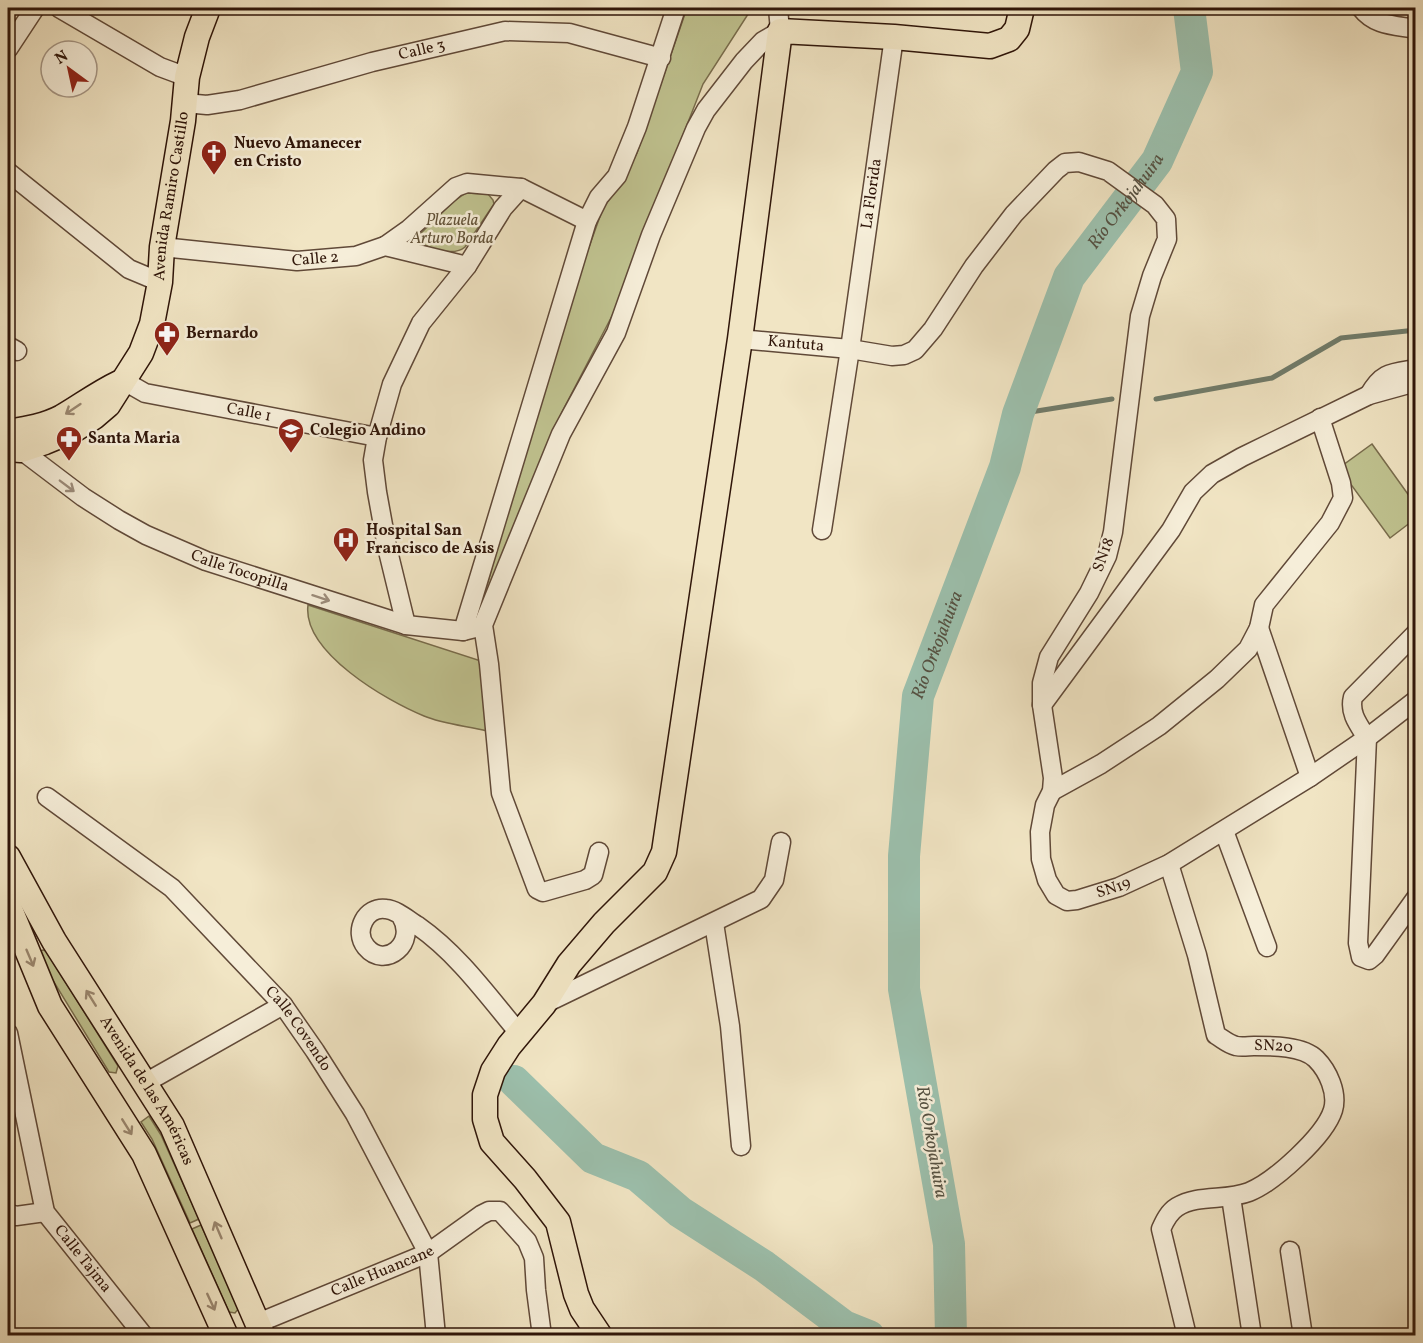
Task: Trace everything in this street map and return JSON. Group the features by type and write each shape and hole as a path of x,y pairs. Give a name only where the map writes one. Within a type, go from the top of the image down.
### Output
{"main road":[{"name":"Avenida Ramiro Castillo","path":"12,444 75,430 94,417 108,405 141,353 152,324 160,282 162,247 185,103 187,77 197,37 208,8"},
{"path":"600,1335 582,1309 576,1294 558,1222 551,1210 492,1142 485,1119 485,1095 493,1071 519,1032 543,1004 569,964 604,923 655,872 664,852 740,339 779,19 894,37 990,46 1010,39 1017,29 1022,8"},
{"name":"Avenida de las Américas","path":"10,868 172,1126 260,1329"},
{"name":"Avenida de las Américas","path":"8,904 50,1006 144,1154 227,1335"},
{"path":"113,1104 145,1083"},
{"path":"227,1335 260,1329"}],"street":[{"path":"8,49 35,8"},
{"path":"59,8 160,67 187,77"},
{"path":"463,631 587,221 599,197 617,176 637,127 676,8"},
{"path":"1361,8 1367,16 1378,23 1416,28"},
{"path":"599,852 593,875 585,880 543,892 537,889 501,793 489,664 483,625 561,434 616,333 651,235 696,128 706,110 779,19"},
{"name":"Calle 3","path":"185,103 207,105 240,100 372,62 505,31 569,33 661,58"},
{"name":"La Florida","path":"822,530 894,37"},
{"name":"Kantuta","path":"740,339 850,349 892,356 904,355 915,350 933,329 974,266 1014,214 1065,163 1078,162 1108,171 1155,205"},
{"path":"8,172 129,269 160,282"},
{"name":"Calle 2","path":"162,247 297,261 356,256 385,246 409,229 456,187 467,183 521,188 587,221"},
{"path":"406,625 387,547 377,492 373,460 377,437 392,384 421,323 467,266 502,208 521,188"},
{"name":"SN18","path":"1056,895 1047,880 1041,859 1040,832 1045,805 1052,791 1053,778 1042,705 1042,682 1049,657 1089,593 1107,556 1113,532 1140,316 1152,276 1167,239 1166,219 1155,205"},
{"path":"385,246 467,266"},
{"path":"1369,395 1376,382 1388,374 1416,369"},
{"name":"Calle 1","path":"124,381 145,393 377,437"},
{"path":"1042,705 1171,530 1193,492 1212,474 1369,395 1416,382"},
{"path":"1052,791 1101,764 1159,726 1248,649 1259,628 1264,605 1330,524 1342,498 1341,483 1320,418"},
{"name":"Calle Tocopilla","path":"12,444 83,497 146,535 206,561 406,625 463,631 483,625"},
{"path":"1259,628 1310,777"},
{"path":"1416,633 1353,697 1351,706 1353,716 1367,738 1358,943 1361,957 1369,960 1375,955 1416,898"},
{"name":"SN19","path":"1056,895 1067,901 1077,900 1119,887 1169,864 1310,777 1367,738 1416,700"},
{"name":"Calle Covendo","path":"47,797 172,888 283,1005 355,1114 428,1253 436,1335"},
{"path":"1224,831 1268,947"},
{"path":"543,1004 761,899 774,880 781,842"},
{"name":"SN20","path":"1169,864 1197,955 1216,1035 1238,1046 1295,1049 1315,1058 1326,1073 1333,1090 1334,1108 1326,1124 1299,1156 1274,1178 1250,1192 1231,1197 1189,1202 1176,1208 1165,1218 1161,1229 1186,1335"},
{"path":"401,916 420,927 455,958 519,1032"},
{"path":"714,923 730,1026 741,1146"},
{"path":"145,1083 283,1005"},
{"path":"8,1033 45,1212"},
{"path":"1231,1197 1252,1335"},
{"name":"Calle Huancane","path":"260,1329 428,1253 481,1215 489,1211 500,1211 527,1241 534,1258 542,1335"},
{"name":"Calle Tajma","path":"8,1213 15,1216 45,1212 144,1335"},
{"path":"1290,1251 1303,1335"}],"green space":[{"path":"687,8 752,8 703,84 613,314 562,412 503,565 482,603 555,342 603,208 622,182 637,153"},
{"name":"Plazuela Arturo Borda","path":"466,193 488,194 494,204 465,247 450,252 422,244 419,237 421,233 454,201"},
{"path":"1372,444 1415,504 1415,519 1390,538 1339,468"},
{"path":"308,605 481,661 487,731 431,719 369,687 332,657 318,640 310,623"},
{"path":"43,950 46,951 118,1066 116,1073 109,1072 38,956"},
{"path":"149,1116 161,1135 199,1219 190,1223 152,1139 141,1122"},
{"path":"201,1225 239,1308 235,1313 229,1312 192,1229"}],"waterway":[{"name":"Río Orkojahuira","path":"951,1336 949,1244 904,989 904,856 918,696 1005,467 1018,414 1069,277 1157,161 1197,72 1189,8"},
{"path":"1156,399 1272,378 1341,338 1416,330"},
{"path":"1018,414 1112,399"},
{"path":"514,1081 593,1158 638,1176 680,1212 764,1266 844,1326 869,1336"}],"place":[{"name":"Nuevo Amanecer en Cristo","path":"214,176"},
{"name":"Bernardo","path":"167,357"},
{"name":"Colegio Andino","path":"291,454"},
{"name":"Santa Maria","path":"69,462"},
{"name":"Hospital San Francisco de Asis","path":"346,563"}]}
